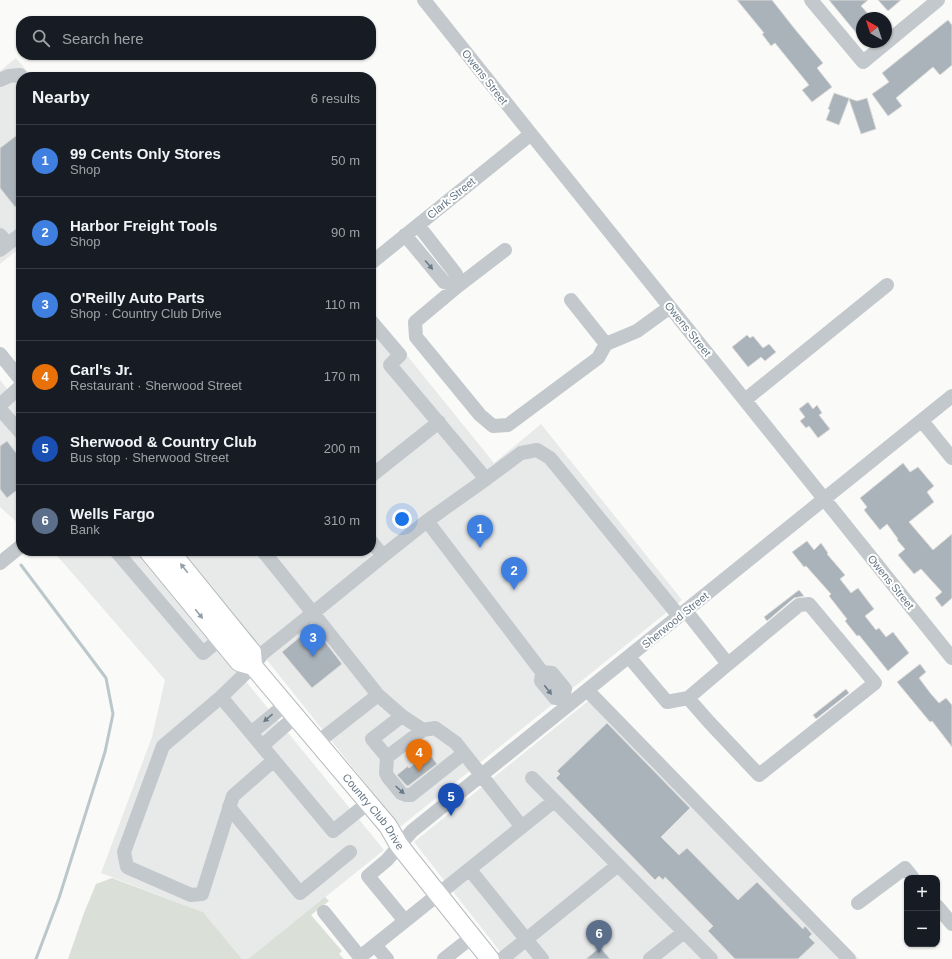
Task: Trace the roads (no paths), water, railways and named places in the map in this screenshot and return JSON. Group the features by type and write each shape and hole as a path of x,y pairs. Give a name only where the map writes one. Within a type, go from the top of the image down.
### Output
{"main road":[{"name":"Country Club Drive","path":"152,556 239,662 253,666 318,742 388,826 399,845 490,959"},
{"name":"Country Club Drive","path":"174,556 252,652 253,666"}],"street":[{"name":"Owens Street","path":"424,0 952,658"},
{"path":"811,0 862,62 938,0"},
{"path":"0,80 9,76 16,76"},
{"name":"Clark Street","path":"376,259 531,134"},
{"path":"418,225 456,274 458,286"},
{"path":"405,235 444,282 458,286"},
{"path":"3,243 16,236"},
{"path":"505,250 458,286 415,322 416,337 480,415 493,426 508,425 598,358 606,344 637,331 670,307"},
{"path":"745,400 887,285"},
{"path":"571,300 606,344"},
{"path":"376,328 400,355 390,365 486,478"},
{"path":"0,354 16,374"},
{"path":"0,405 16,391"},
{"name":"Sherwood Street","path":"405,922 368,876 387,860 412,831 481,776 566,701 587,690 629,657 952,396"},
{"path":"3,418 16,429"},
{"path":"922,421 952,458"},
{"path":"376,472 439,422"},
{"path":"274,760 233,796 202,894 191,895 127,867 124,852 163,746 221,696 253,666 263,653 428,521 521,453 537,450 550,458 682,614 728,664"},
{"path":"428,521 542,672 541,681 555,698 566,701"},
{"path":"376,547 383,556"},
{"path":"0,563 16,550"},
{"path":"120,556 203,653 220,639"},
{"path":"267,556 378,695 402,716 423,730"},
{"path":"162,603 179,589"},
{"path":"629,657 667,702 688,698 799,605 809,604 875,683 759,775 688,698"},
{"path":"587,690 849,959"},
{"path":"318,742 378,695"},
{"path":"221,696 333,831 368,803"},
{"path":"251,733 291,710"},
{"path":"262,746 291,710"},
{"path":"402,716 372,739 387,757 386,773 401,793 411,795 464,753"},
{"path":"387,757 423,730 435,728 456,743 522,827"},
{"path":"532,778 711,959"},
{"path":"324,912 360,957 554,801"},
{"path":"229,807 300,893 350,852"},
{"path":"502,959 618,865"},
{"path":"858,903 905,868 911,875"},
{"path":"470,870 542,959"},
{"path":"942,911 952,924"},
{"path":"650,959 684,932"},
{"path":"444,959 472,937"},
{"path":"375,944 387,959"}],"waterway":[{"path":"21,565 106,678 113,714 105,752 59,898 36,959"}],"place":[{"name":"99 Cents Only Stores","path":"480,548"},
{"name":"Harbor Freight Tools","path":"514,590"},
{"name":"O'Reilly Auto Parts","path":"313,657"},
{"name":"Carl's Jr.","path":"419,772"},
{"name":"Sherwood & Country Club","path":"451,816"},
{"name":"Wells Fargo","path":"599,953"}]}
